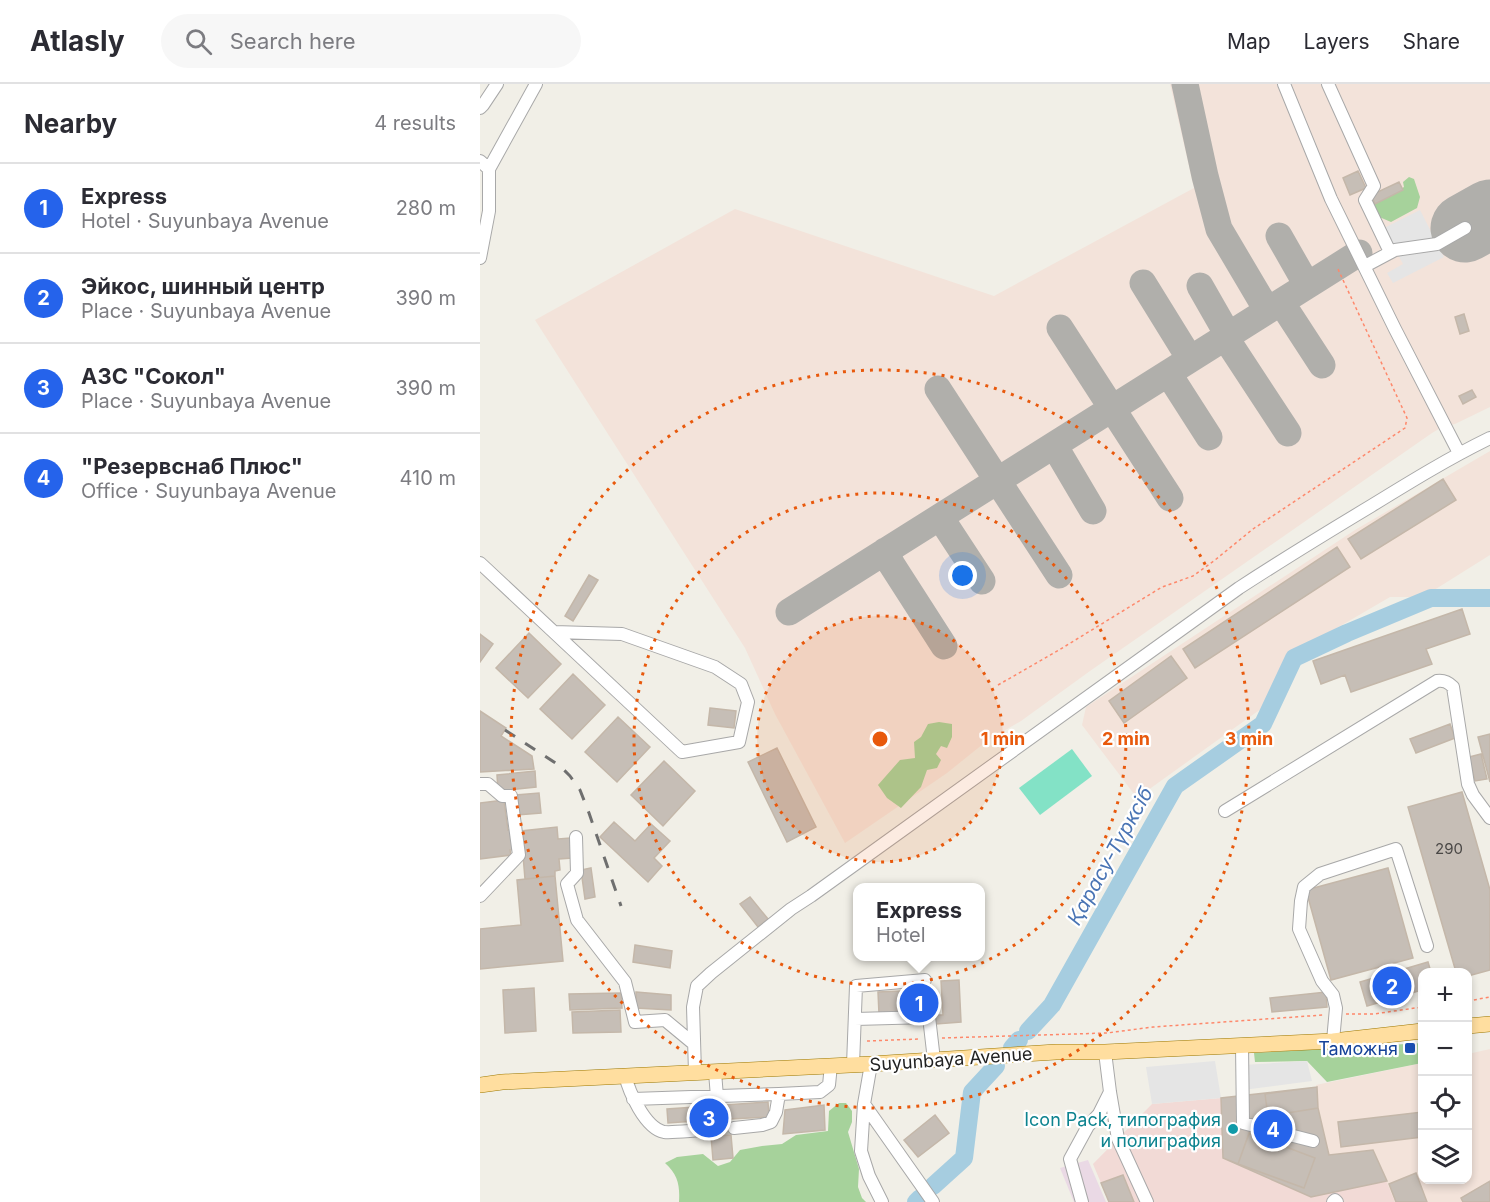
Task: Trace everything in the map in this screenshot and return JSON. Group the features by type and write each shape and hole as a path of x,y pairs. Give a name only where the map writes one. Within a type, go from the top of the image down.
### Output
{"main road":[{"path":"1472,1026 1490,1024"},
{"name":"Suyunbaya Avenue","path":"480,1085 1056,1052 1105,1052 1334,1041 1418,1031"}],"street":[{"path":"480,108 497,84"},
{"path":"480,258 489,211 484,165 529,99 536,84"},
{"path":"1284,84 1331,199 1459,453"},
{"path":"1328,84 1374,186 1365,200 1390,252"},
{"path":"1365,266 1395,250 1437,244 1465,228"},
{"path":"695,1072 693,1007 697,986 791,909 1239,588 1294,552 1459,453 1490,438"},
{"path":"480,562 554,632 682,752 740,742 748,702 741,684 715,667 622,634 554,632"},
{"path":"1225,811 1437,681 1443,680 1453,687 1468,784 1490,818"},
{"path":"480,784 488,784 502,796 511,796 519,855 480,896"},
{"path":"576,837 577,873 567,884 577,920 625,982 635,1022 666,1020 694,1044"},
{"path":"1334,1041 1336,1008 1333,995 1322,981 1299,929 1304,887 1320,874 1396,849 1428,946"},
{"path":"853,1065 856,986 925,980"},
{"path":"855,1019 929,1017 934,1060"},
{"path":"1242,1046 1243,1123 1313,1141"},
{"path":"1105,1052 1118,1139 1147,1202"},
{"path":"871,1064 864,1104 861,1151 869,1176 882,1202"},
{"path":"633,1099 820,1092 829,1084 831,1065"},
{"path":"715,1072 717,1096"},
{"path":"625,1075 633,1099 648,1121 662,1132 707,1130"},
{"path":"1082,1202 1070,1160 1110,1092"},
{"path":"734,1128 771,1122 776,1112 779,1094"},
{"path":"864,1104 933,1202"}],"path":[{"path":"998,685 1162,587 1193,576 1253,529 1405,428 1407,418 1337,267"},
{"path":"1472,1000 1490,997"},
{"path":"854,1042 1107,1033 1153,1027 1336,1014 1374,1014 1418,1008"}],"shaded area":[{"path":"1170,84 1490,84 1490,407 1432,433 1021,721 988,740 947,773 845,843 775,714 745,648 535,320 735,209 994,296 1194,188"},
{"path":"1420,210 1444,257 1393,283 1387,273 1403,264 1384,228"},
{"path":"1490,451 1490,555 1423,597 1390,597 1306,646 1283,693 1137,798 1082,725 1086,707 1355,530"},
{"path":"1490,1049 1490,1202 1395,1202 1373,1150 1329,1155 1318,1108 1316,1085 1418,1064 1418,1184 1472,1184 1472,1053"},
{"path":"1215,1061 1221,1098 1152,1104 1146,1067"},
{"path":"1307,1061 1312,1081 1243,1090 1243,1065"},
{"path":"1221,1098 1223,1158 1311,1197 1387,1181 1395,1202 1109,1202 1093,1164 1152,1104"},
{"path":"1088,1160 1106,1202 1074,1202 1060,1168"}],"green space":[{"path":"1409,177 1414,179 1420,197 1417,208 1391,222 1377,216 1372,205 1404,187 1403,182"},
{"path":"939,722 952,724 952,737 947,748 941,746 936,754 941,760 937,768 927,770 921,787 901,808 887,798 878,785 900,760 915,758 914,742 921,737 928,724"},
{"path":"1072,749 1092,776 1040,815 1019,788"},
{"path":"1418,1043 1418,1064 1327,1082 1307,1061 1255,1062 1254,1053"},
{"path":"839,1103 846,1103 852,1111 852,1122 848,1132 859,1169 858,1187 866,1202 679,1202 677,1181 665,1163 677,1157 703,1154 718,1166 730,1162 740,1150 782,1144 796,1135 828,1131 829,1111"}],"building":[{"path":"1358,171 1366,188 1350,195 1343,178"},
{"path":"1399,182 1403,190 1375,204 1371,195"},
{"path":"1464,314 1469,331 1460,334 1455,317"},
{"path":"1472,390 1476,397 1463,404 1459,396"},
{"path":"1443,479 1456,500 1361,559 1348,539"},
{"path":"1337,547 1350,567 1195,668 1183,649"},
{"path":"589,575 598,580 573,621 565,616"},
{"path":"1462,609 1470,634 1426,649 1432,664 1351,692 1345,675 1321,684 1313,661"},
{"path":"529,633 561,664 528,698 496,668"},
{"path":"480,634 493,644 480,662"},
{"path":"1171,656 1187,678 1124,723 1109,701"},
{"path":"573,674 605,705 572,739 540,709"},
{"path":"710,708 736,711 734,728 708,725"},
{"path":"480,711 506,728 501,736 532,756 534,769 480,772"},
{"path":"618,717 650,747 617,782 585,752"},
{"path":"1450,724 1455,738 1416,753 1410,739"},
{"path":"1490,734 1490,782 1478,737"},
{"path":"777,748 816,827 787,842 748,762"},
{"path":"1481,754 1487,779 1475,781 1469,757"},
{"path":"664,761 695,791 663,826 631,795"},
{"path":"535,771 536,787 498,791 497,775"},
{"path":"1462,792 1490,890 1490,970 1472,975 1472,968 1455,968 1408,807"},
{"path":"539,793 541,813 517,815 516,795"},
{"path":"504,800 508,830 513,829 515,849 510,850 511,855 480,859 480,803"},
{"path":"614,822 635,841 651,824 670,841 654,858 662,866 648,882 600,837"},
{"path":"557,827 558,839 570,838 572,858 559,859 560,870 555,871 555,876 525,879 521,831"},
{"path":"591,868 595,897 585,899 581,870"},
{"path":"1388,868 1413,958 1331,980 1306,890"},
{"path":"555,876 563,961 480,969 480,929 521,925 517,880"},
{"path":"750,897 768,919 758,927 740,904"},
{"path":"635,945 672,951 670,968 633,962"},
{"path":"1428,962 1430,968 1418,968 1418,991 1367,1006 1360,982"},
{"path":"959,980 961,1022 936,1024 935,1015 943,1015 941,981"},
{"path":"534,988 536,1031 505,1033 503,990"},
{"path":"924,990 925,1012 879,1014 878,992"},
{"path":"636,992 671,995 671,1010 636,1008"},
{"path":"1326,992 1327,1007 1272,1012 1270,998"},
{"path":"621,993 622,1008 570,1010 569,994"},
{"path":"620,1010 621,1032 573,1033 572,1012"},
{"path":"1317,1087 1318,1108 1268,1116 1265,1094"},
{"path":"1317,1087 1318,1108 1329,1155 1373,1150 1387,1181 1311,1197 1223,1158 1221,1098"},
{"name":"Icon Pack, типография и полиграфия","path":"1238,1096 1250,1131 1238,1164 1223,1158 1221,1098"},
{"path":"768,1102 769,1117 730,1119 731,1135 711,1136 710,1120 668,1123 667,1109"},
{"path":"824,1105 825,1130 783,1134 785,1110"},
{"path":"1418,1112 1418,1137 1341,1147 1338,1122"},
{"path":"935,1115 949,1133 918,1157 904,1140"},
{"path":"1249,1133 1315,1158 1304,1188 1238,1164"},
{"path":"731,1135 733,1158 713,1160 711,1136"},
{"path":"1416,1173 1418,1184 1420,1184 1427,1202 1396,1202 1389,1184"},
{"path":"1123,1175 1134,1202 1109,1202 1101,1183"},
{"path":"1490,1181 1490,1202 1463,1202 1461,1198"}],"waterway":[{"name":"Қарасу-Түрксіб","path":"1028,1031 1052,1005 1175,786 1263,724 1294,658 1431,598 1490,598"},
{"name":"Қарасу-Түрксіб","path":"1012,1048 1019,1040"},
{"name":"Қарасу-Түрксіб","path":"933,1186 964,1158 972,1092 996,1066"},
{"name":"Қарасу-Түрксіб","path":"916,1202 920,1198"}],"taxiway":[{"path":"1185,84 1219,229 1267,310"},
{"path":"1484,218 1490,230"},
{"path":"1279,236 1307,285"},
{"path":"789,612 1359,253"},
{"path":"1143,283 1190,359"},
{"path":"1200,286 1228,335"},
{"path":"1281,302 1322,365"},
{"path":"1060,328 1170,498"},
{"path":"1225,337 1288,433"},
{"path":"1168,373 1209,437"},
{"path":"938,389 1059,575"},
{"path":"1054,445 1093,511"},
{"path":"940,517 982,581"},
{"path":"885,551 944,646"}],"runway":[{"path":"1465,228 1490,214"}],"tunnel":[{"path":"707,1130 734,1128"}],"railway":[{"path":"505,730 560,766 580,790 621,906"}],"place":[{"name":"Эйкос, шинный центр","path":"1392,986"},
{"name":"Express","path":"919,1003"},
{"name":"Таможня","path":"1410,1048"},
{"name":"АЗС \"Сокол\"","path":"709,1118"},
{"name":"Icon Pack, типография и полиграфия","path":"1233,1129"},
{"name":"\"Резервснаб Плюс\"","path":"1273,1129"}]}
